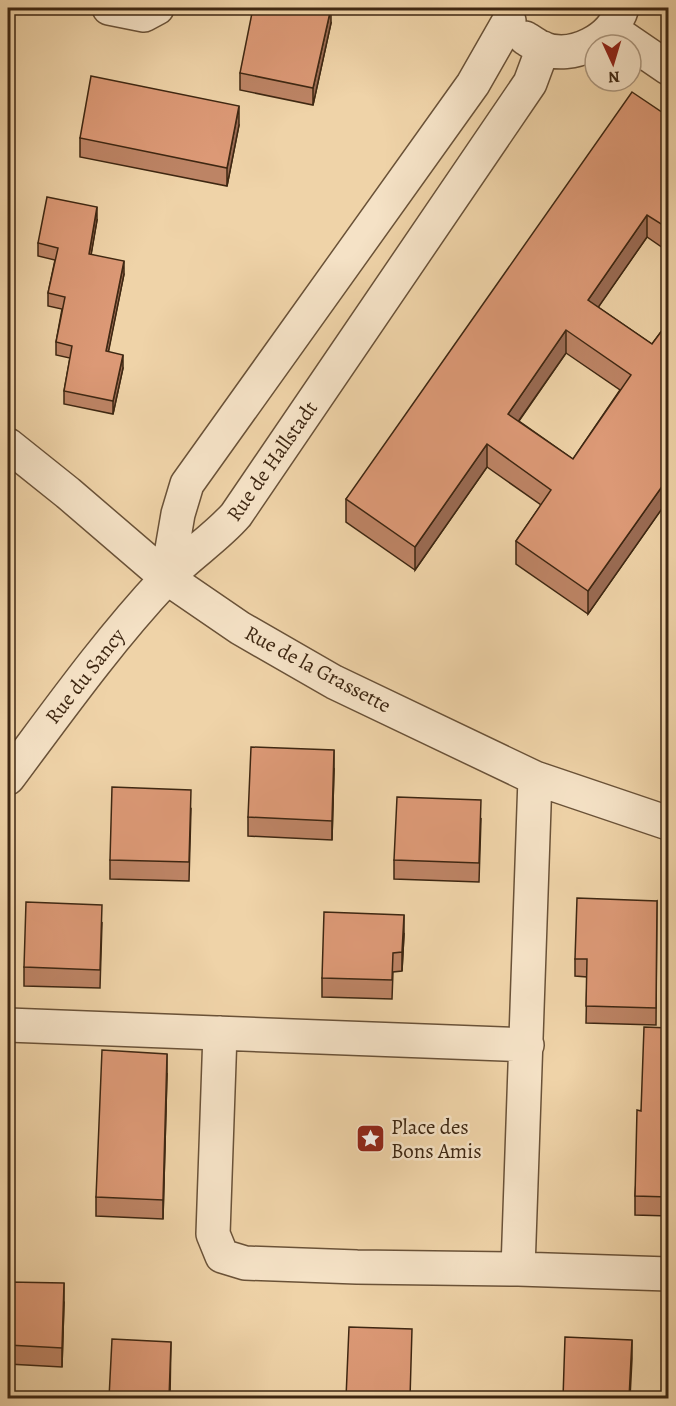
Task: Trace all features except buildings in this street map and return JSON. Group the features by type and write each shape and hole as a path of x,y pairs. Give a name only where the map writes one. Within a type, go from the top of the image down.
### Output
{"street":[{"path":"109,8 144,15 157,8"},
{"path":"167,578 178,514 187,484 473,84 506,14 524,38 543,48 561,51 580,49 597,41 617,18 669,68"},
{"name":"Rue de Hallstadt","path":"167,578 220,533 236,515 530,83 543,48"},
{"name":"Rue de la Grassette","path":"8,445 167,578 240,628 334,682 535,778 669,823"},
{"name":"Rue du Sancy","path":"8,778 115,636 167,578"},
{"path":"518,1269 535,778"},
{"path":"8,1025 527,1045"},
{"path":"220,1033 213,1234 222,1256 245,1263 669,1274"}],"place":[{"name":"Place des Bons Amis","path":"370,1139"}]}
